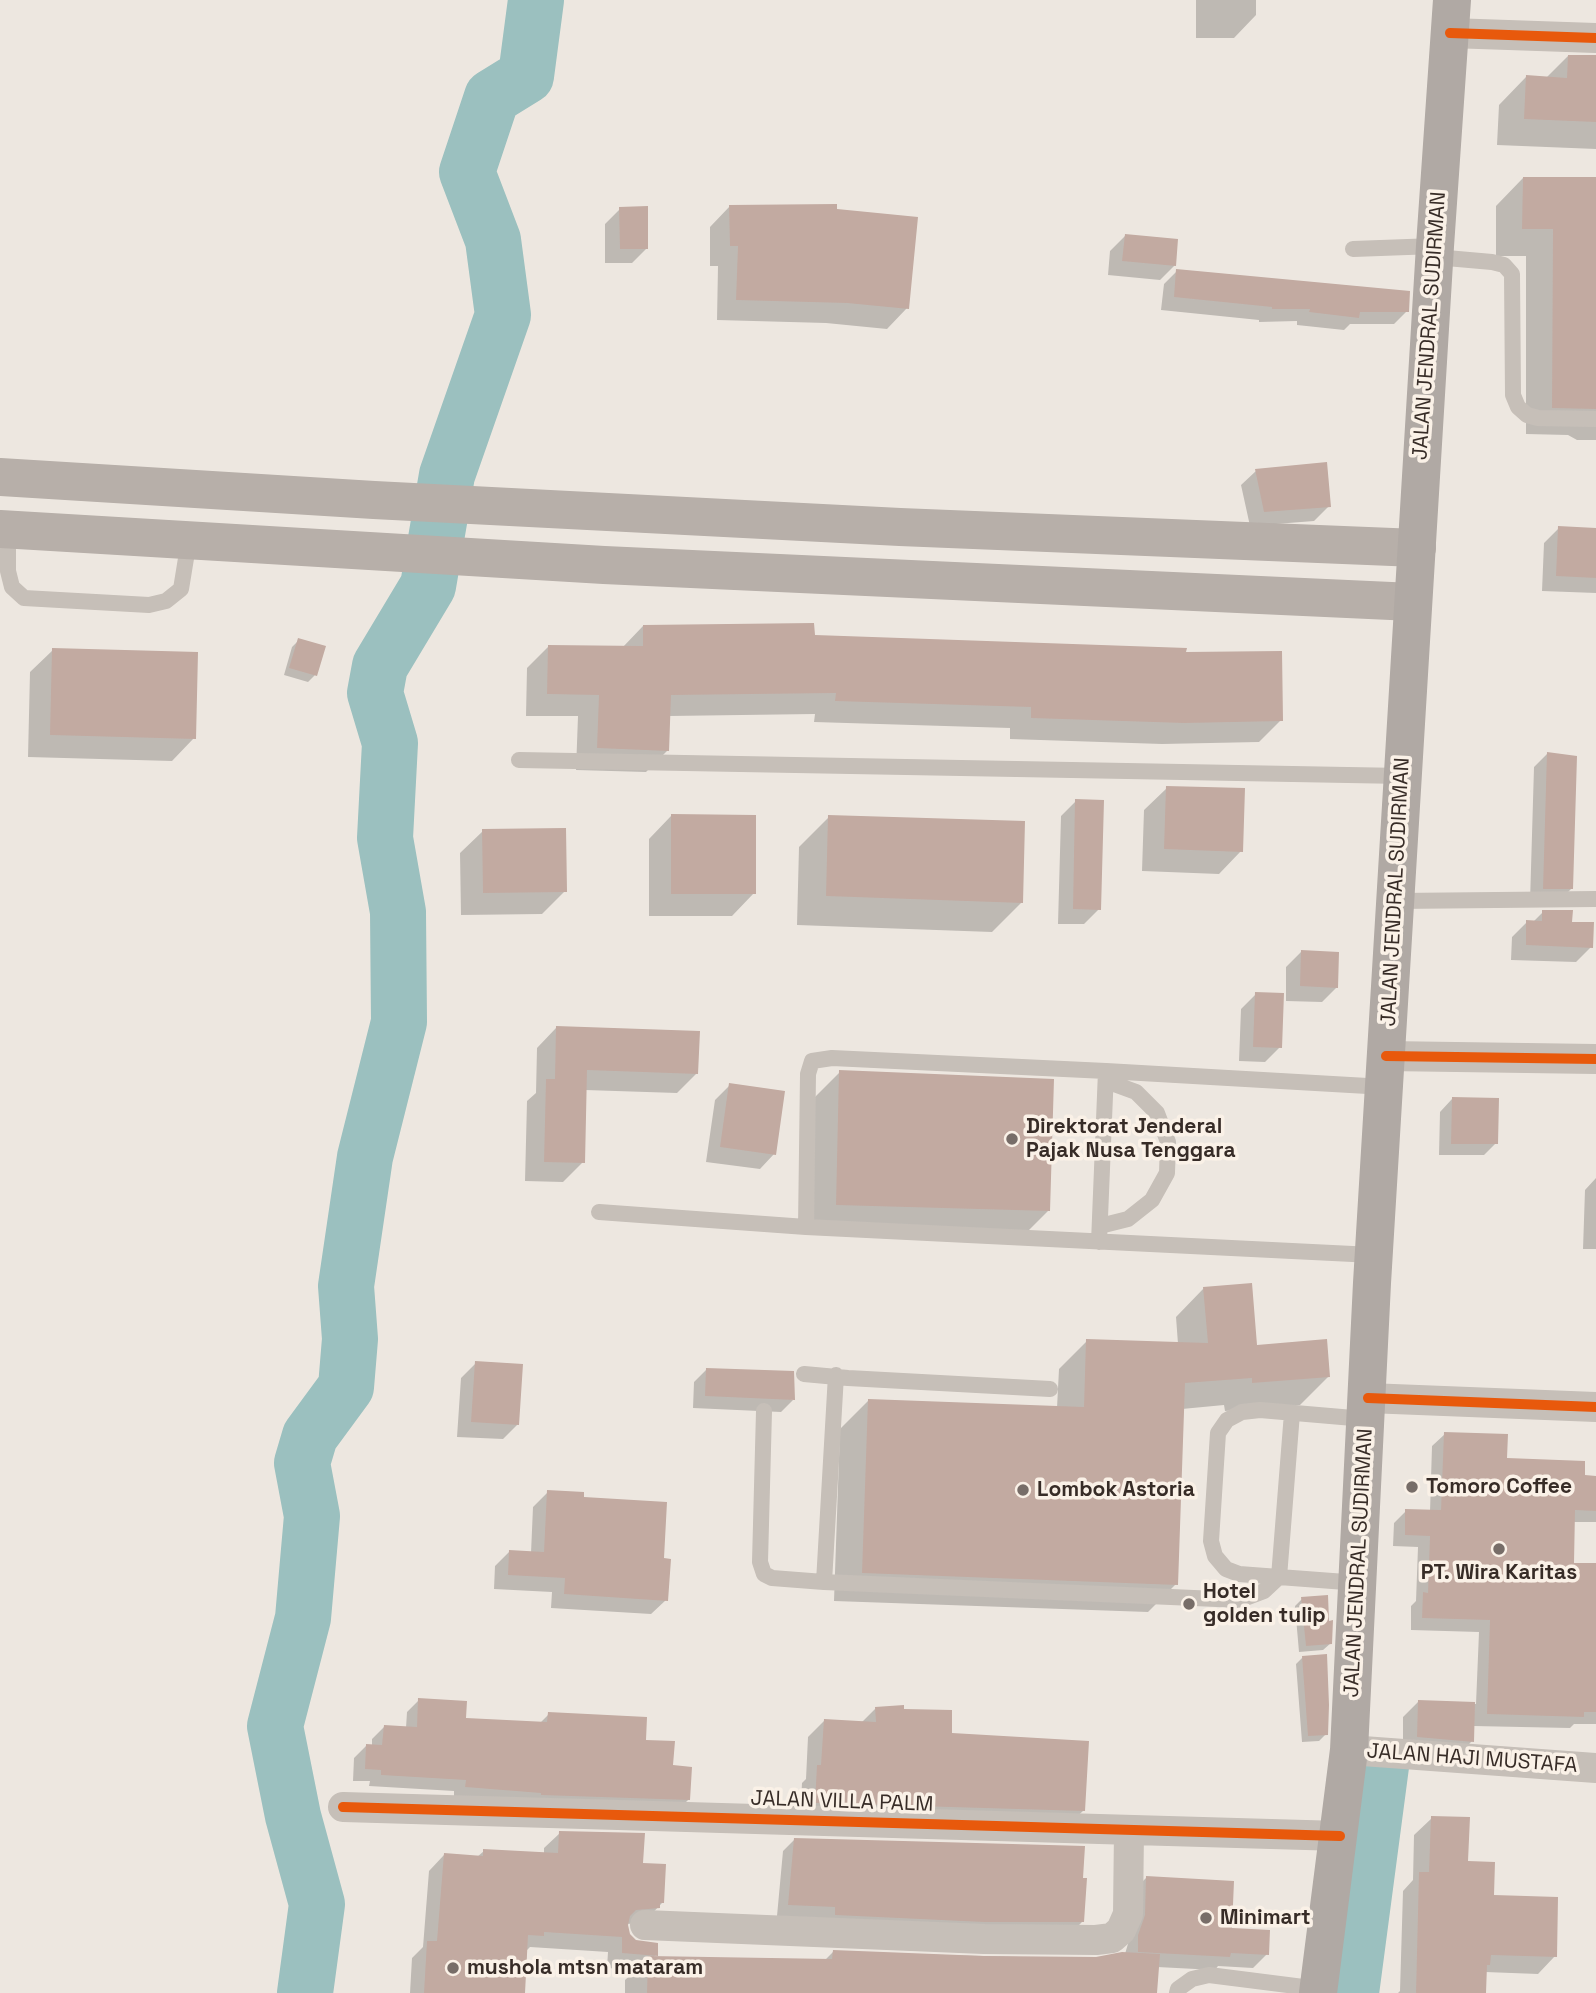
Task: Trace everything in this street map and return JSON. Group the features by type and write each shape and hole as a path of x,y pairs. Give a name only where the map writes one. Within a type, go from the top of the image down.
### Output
{"highway":[{"name":"JALAN JENDRAL SUDIRMAN","path":"1319,1991 1349,1750 1374,1255 1451,17"}],"main road":[{"path":"0,477 498,507 1417,548"},
{"path":"4,529 604,565 1413,602"}],"street":[{"path":"1451,17 1596,38"},
{"path":"1385,1072 1596,1059"},
{"path":"1367,1408 1596,1407"},
{"name":"JALAN HAJI MUSTAFA","path":"1349,1750 1596,1768"},
{"name":"JALAN VILLA PALM","path":"343,1807 1340,1836"},
{"path":"645,1925 984,1939 1111,1938 1121,1930 1128,1914 1129,1830"}],"lane":[{"path":"1353,249 1435,251 1504,265 1512,274 1513,395 1518,407 1527,415 1538,418 1596,419"},
{"path":"4,529 12,587 24,598 38,599 149,605 166,601 181,589 189,540"},
{"path":"519,760 1403,776"},
{"path":"1396,901 1596,899"},
{"path":"806,1227 808,1074 812,1061 832,1058 1106,1076 1385,1072"},
{"path":"1100,1234 1106,1076"},
{"path":"1100,1234 1128,1219 1152,1200 1167,1173 1168,1142 1157,1113 1136,1092 1106,1076"},
{"path":"599,1212 806,1227 1100,1234 1374,1255"},
{"path":"804,1374 1050,1389"},
{"path":"824,1582 836,1376"},
{"path":"1359,1583 1239,1574 1226,1569 1215,1556 1211,1541 1218,1433 1227,1420 1242,1412 1260,1410 1292,1413 1367,1408"},
{"path":"764,1411 760,1562 764,1574 772,1578 1240,1600 1264,1591 1279,1577 1292,1413"},
{"path":"1177,1993 1178,1989 1192,1979 1209,1975 1319,1991"}],"building":[{"path":"1568,55 1596,55 1596,122 1524,119 1526,75 1567,78"},
{"path":"1523,177 1596,177 1596,409 1552,408 1553,229 1522,229"},
{"path":"837,204 837,209 918,217 909,309 847,303 736,300 738,246 730,246 729,205"},
{"path":"648,206 648,249 620,249 619,207"},
{"path":"1125,234 1178,239 1176,266 1122,261"},
{"path":"1176,269 1410,291 1409,312 1360,312 1359,318 1309,312 1310,309 1272,309 1174,297"},
{"path":"1327,462 1331,507 1264,512 1255,469"},
{"path":"1558,526 1596,528 1596,578 1556,576"},
{"path":"814,623 815,635 1187,648 1186,652 1282,651 1283,721 1184,723 1031,718 1031,707 835,701 836,693 671,695 669,751 597,748 599,695 547,694 548,645 643,646 643,625"},
{"path":"298,638 326,646 317,676 289,668"},
{"path":"52,648 198,652 196,739 50,735"},
{"path":"1547,752 1577,756 1573,889 1543,889"},
{"path":"1166,786 1245,788 1243,852 1164,849"},
{"path":"1075,799 1104,800 1101,910 1073,909"},
{"path":"671,814 756,815 756,894 671,894"},
{"path":"828,815 1025,821 1023,903 826,896"},
{"path":"566,828 567,892 483,893 482,829"},
{"path":"1542,910 1573,910 1572,922 1594,922 1593,948 1526,945 1526,920 1542,921"},
{"path":"1301,950 1339,952 1338,988 1300,986"},
{"path":"1255,992 1284,993 1282,1048 1253,1047"},
{"path":"556,1026 700,1031 698,1074 587,1070 585,1163 544,1162 546,1079 555,1079"},
{"path":"839,1070 1054,1079 1050,1211 836,1205"},
{"path":"729,1083 785,1091 776,1155 720,1147"},
{"path":"1452,1097 1499,1098 1498,1144 1451,1144"},
{"name":"Lombok Astoria","path":"1252,1283 1257,1345 1327,1339 1330,1377 1252,1383 1252,1378 1185,1383 1178,1585 862,1573 868,1399 1084,1407 1086,1339 1208,1343 1203,1287"},
{"path":"475,1361 523,1364 519,1425 471,1422"},
{"path":"706,1368 794,1371 795,1400 705,1396"},
{"path":"1444,1432 1508,1434 1507,1458 1585,1461 1585,1475 1596,1476 1596,1511 1575,1510 1574,1563 1596,1563 1596,1712 1584,1712 1584,1717 1487,1714 1490,1620 1422,1618 1423,1592 1428,1593 1430,1536 1405,1535 1405,1509 1441,1510"},
{"path":"547,1490 584,1492 584,1497 667,1502 664,1558 671,1559 668,1601 564,1594 565,1578 508,1575 509,1550 544,1552"},
{"path":"1328,1595 1329,1621 1333,1620 1332,1644 1306,1646 1301,1597"},
{"path":"1327,1654 1328,1735 1308,1736 1302,1656"},
{"path":"418,1698 467,1701 466,1718 547,1722 548,1712 647,1717 646,1740 675,1741 673,1765 692,1767 690,1800 541,1795 465,1787 466,1780 381,1775 381,1770 365,1769 366,1744 382,1745 384,1725 417,1727"},
{"path":"1418,1700 1475,1702 1474,1742 1417,1737"},
{"path":"904,1705 904,1709 952,1710 952,1733 1089,1741 1085,1811 815,1803 824,1719 876,1722 875,1707"},
{"path":"1431,1816 1470,1817 1468,1861 1495,1862 1494,1895 1558,1897 1557,1957 1491,1955 1490,1965 1487,1965 1486,1993 1416,1993 1419,1872 1429,1872"},
{"path":"559,1831 645,1833 643,1863 666,1864 664,1903 660,1903 660,1908 636,1910 630,1916 628,1925 630,1934 636,1940 658,1943 658,1956 622,1953 622,1937 544,1932 544,1936 528,1935 525,1993 424,1993 427,1941 437,1941 444,1853 483,1856 483,1849 558,1853"},
{"path":"794,1838 1085,1846 1083,1878 1087,1878 1084,1922 984,1922 835,1915 835,1907 788,1905"},
{"path":"1146,1876 1234,1881 1232,1928 1270,1930 1269,1955 1231,1953 1230,1957 1138,1952 1138,1935 1145,1915"},
{"path":"833,1950 984,1956 1096,1957 1122,1952 1160,1954 1157,1993 647,1993 648,1956 832,1959"}],"waterway":[{"path":"305,1993 317,1904 293,1816 275,1726 303,1618 312,1516 302,1463 310,1436 346,1387 350,1339 346,1286 365,1157 399,1022 398,912 385,838 390,743 375,693 380,666 428,586 447,475 503,315 493,240 467,172 492,97 526,76 536,0"},
{"path":"1351,1993 1381,1766"}],"cycle path":[{"path":"1450,33 1596,38"},
{"path":"1386,1056 1596,1059"},
{"path":"1368,1398 1596,1407"},
{"path":"343,1807 1340,1836"}],"place":[{"name":"Direktorat Jenderal Pajak Nusa Tenggara","path":"1012,1139"},
{"name":"Tomoro Coffee","path":"1412,1487"},
{"name":"Lombok Astoria","path":"1023,1490"},
{"name":"PT. Wira Karitas","path":"1499,1549"},
{"name":"Hotel golden tulip","path":"1189,1604"},
{"name":"Minimart","path":"1206,1918"},
{"name":"mushola mtsn mataram","path":"453,1968"}]}
